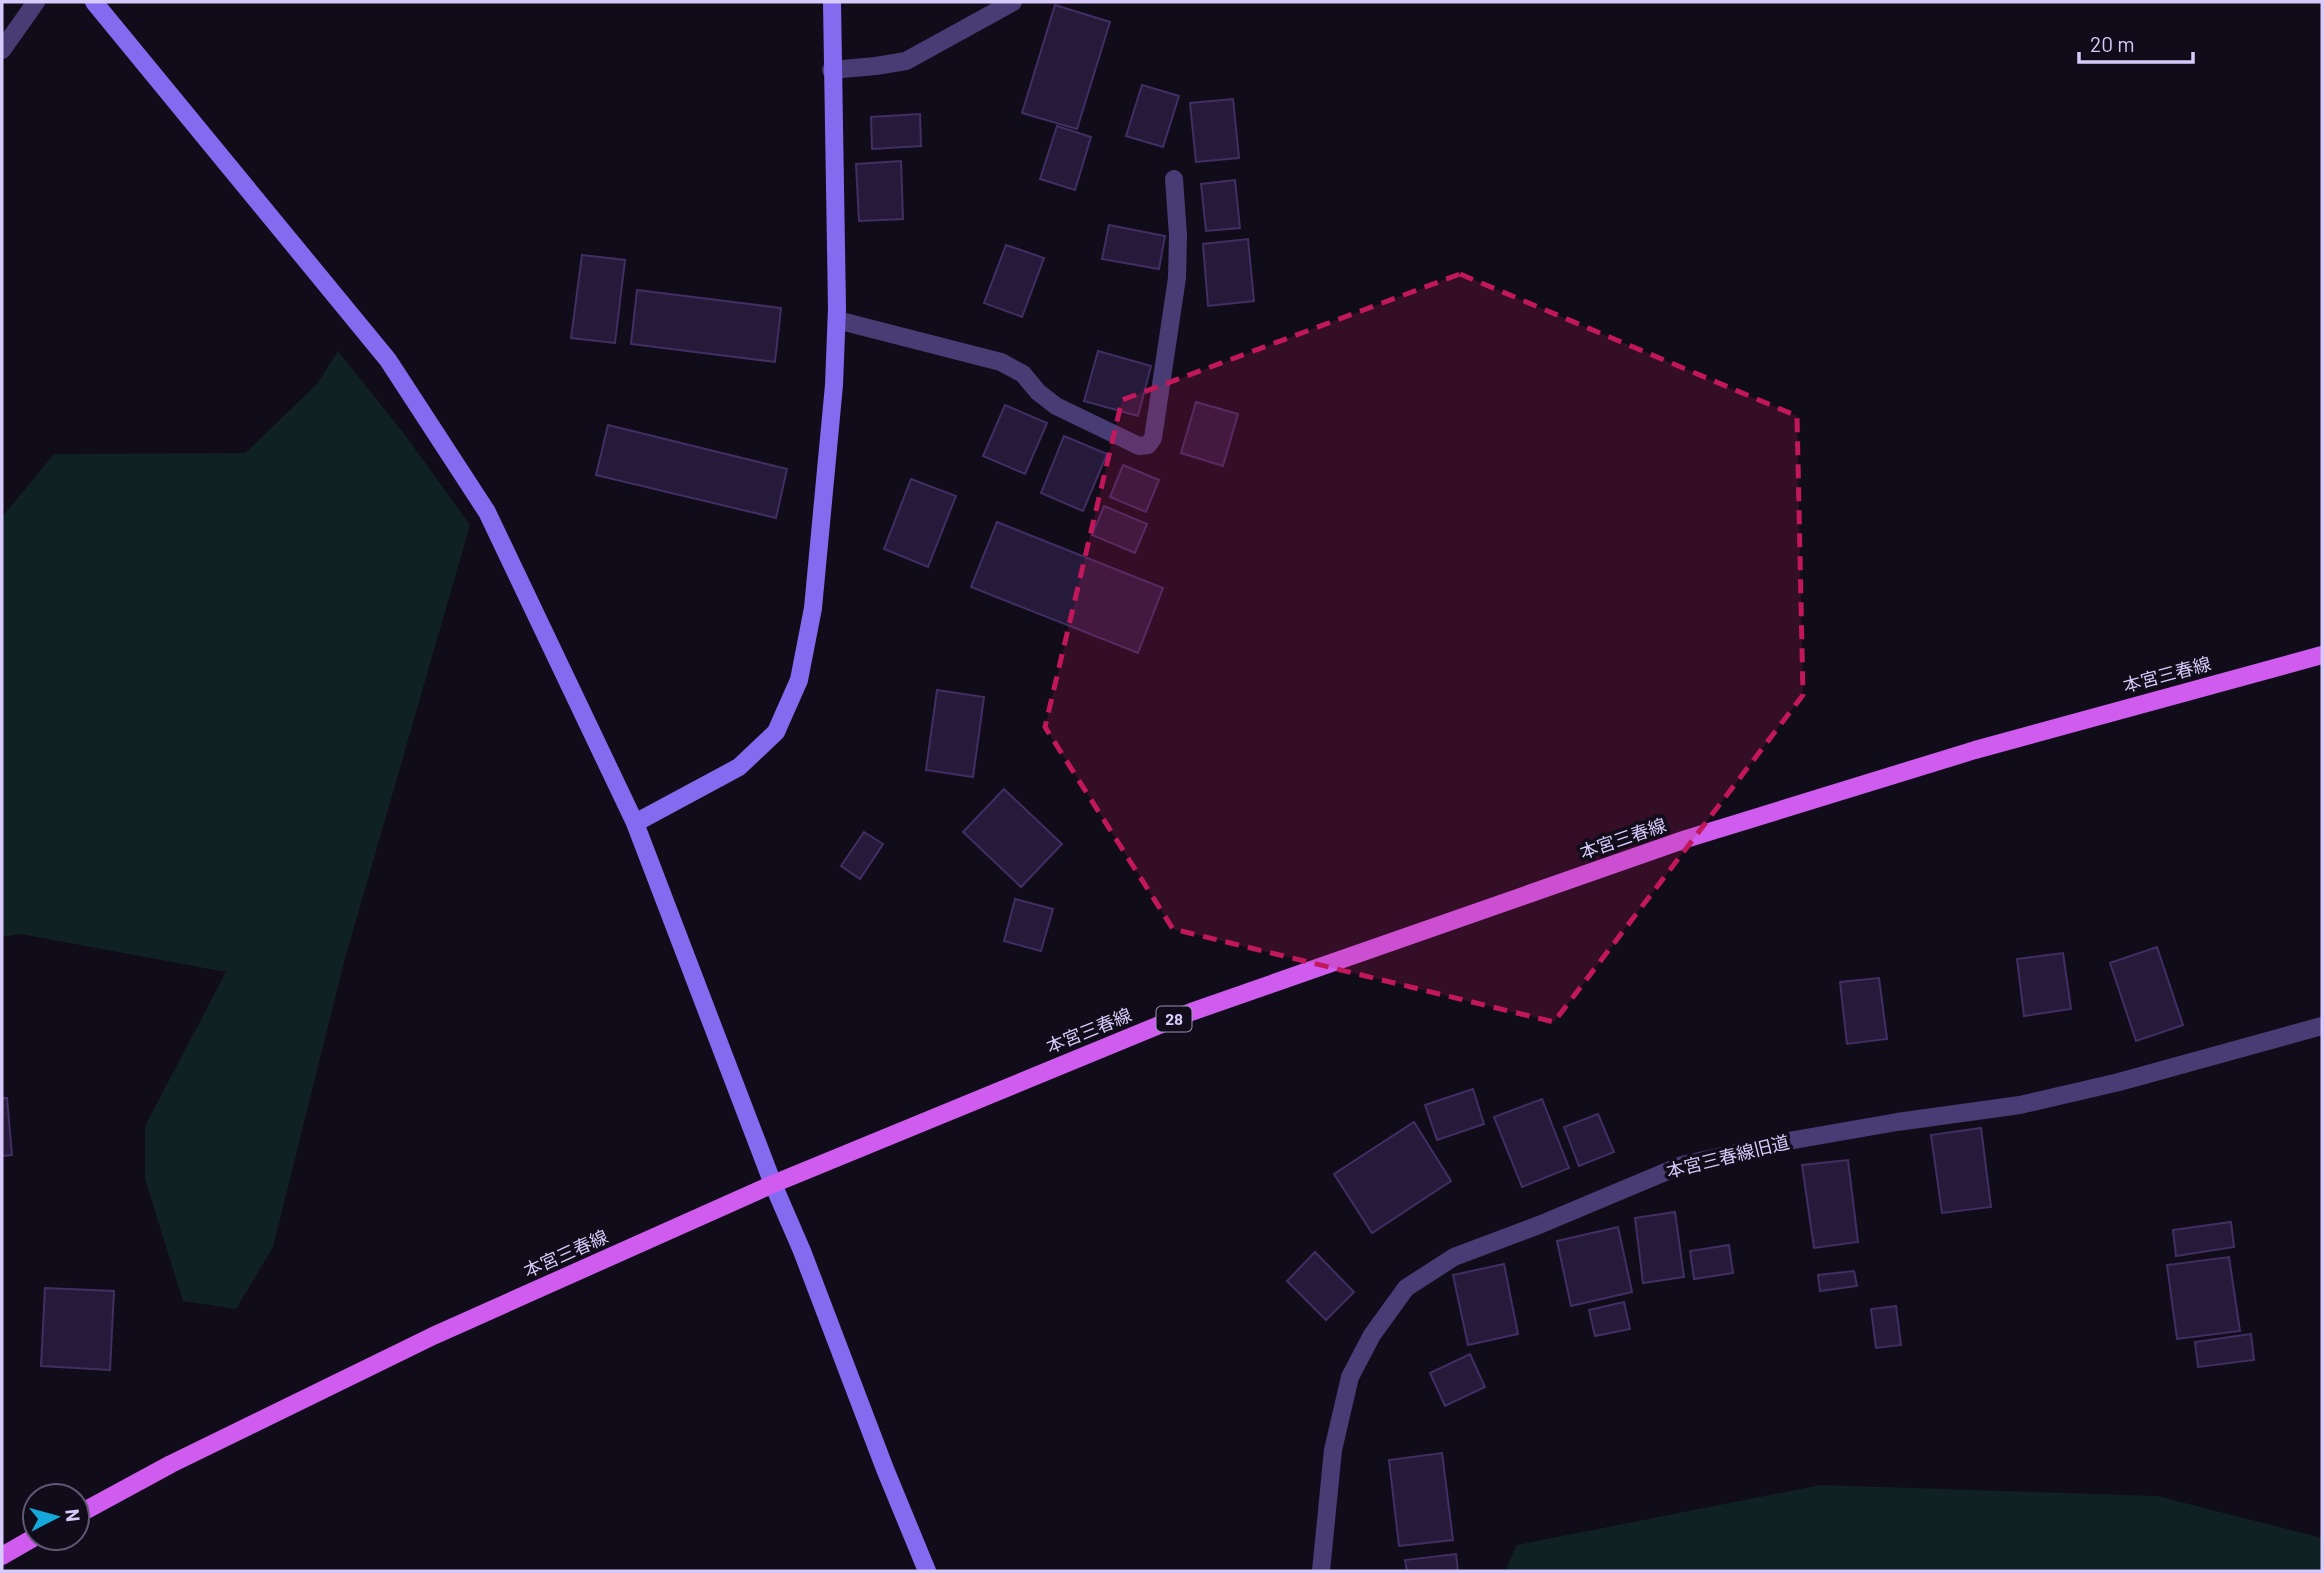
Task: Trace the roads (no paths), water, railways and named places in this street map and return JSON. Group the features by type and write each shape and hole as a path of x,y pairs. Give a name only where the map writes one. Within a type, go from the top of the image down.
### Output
{"main road":[{"name":"本宮三春線","path":"91,1507 171,1464 433,1336 774,1184 1191,1012 1686,839 1975,750 2322,655"},
{"path":"2,1556 21,1545"}],"street":[{"path":"2,50 36,2"},
{"path":"94,2 388,360 487,512 635,823 885,1469 928,1571"},
{"path":"635,823 738,767 776,732 799,680 815,582 834,385 837,320 832,2"},
{"path":"831,70 906,61 1013,2"},
{"path":"837,320 1001,362 1023,374 1038,392 1056,406 1139,446 1148,445 1153,438 1177,278 1178,235 1174,178"},
{"name":"本宮三春線旧道","path":"1321,1571 1332,1450 1350,1377 1371,1335 1406,1288 1454,1256 1539,1225 1682,1166 1807,1138 2020,1105 2119,1082 2322,1026"}]}
